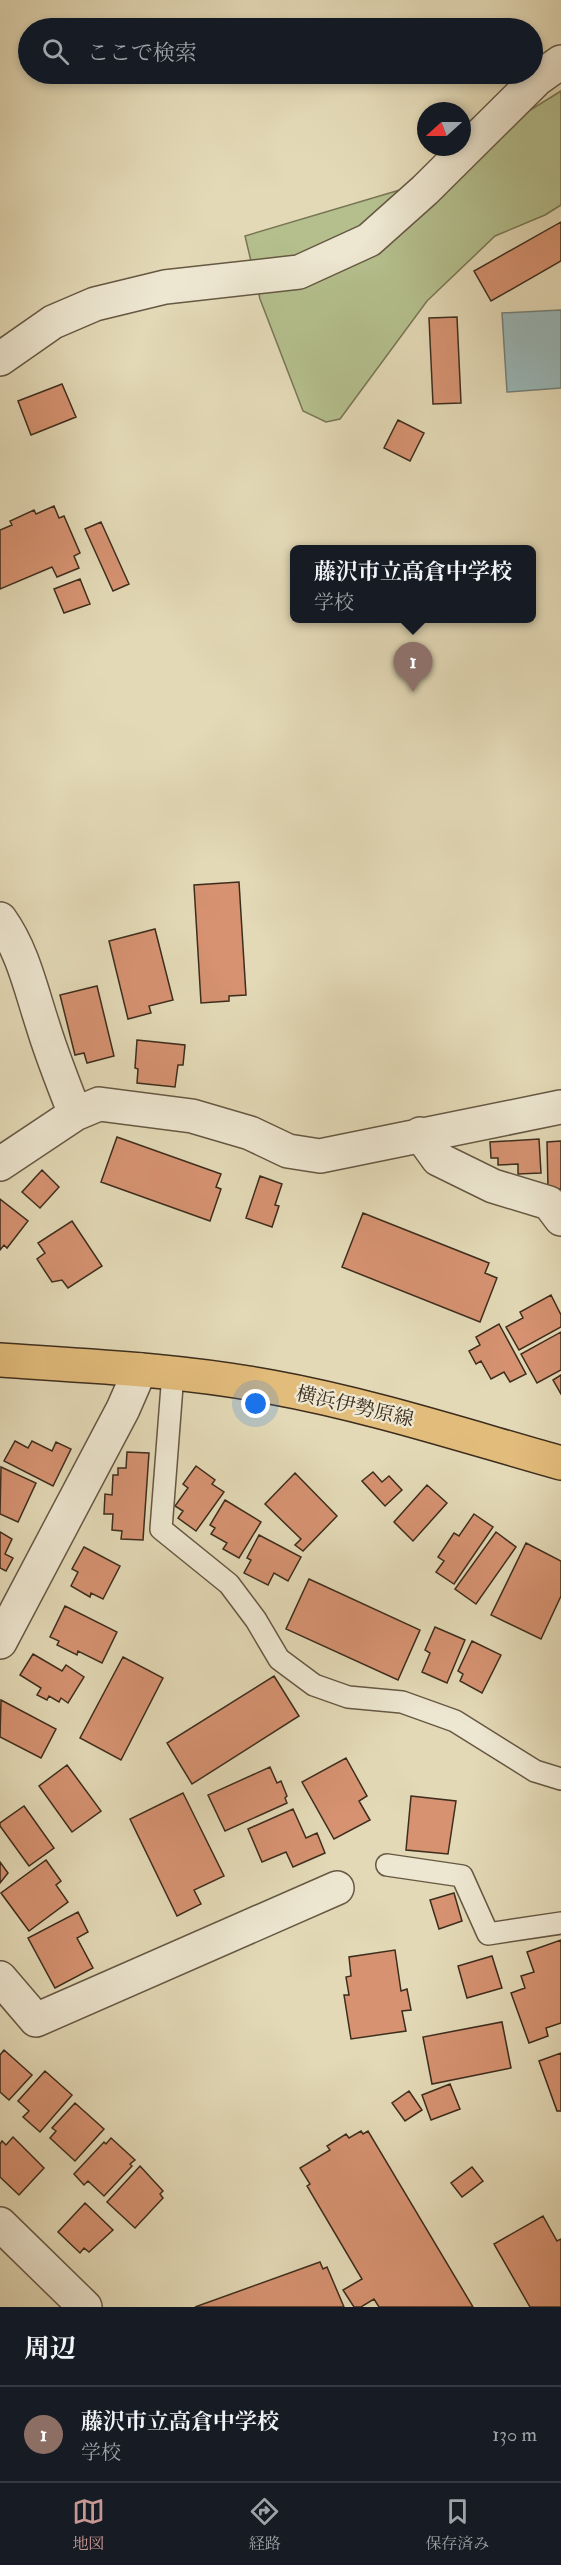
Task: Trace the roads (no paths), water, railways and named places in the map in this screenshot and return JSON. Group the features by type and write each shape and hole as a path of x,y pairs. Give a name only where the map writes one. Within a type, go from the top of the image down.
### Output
{"main road":[{"name":"横浜伊勢原線","path":"0,1360 173,1373 270,1386 417,1420 561,1463"}],"street":[{"path":"543,76 561,63"},
{"path":"0,360 53,322 94,304 165,287 299,272 369,240 425,190 533,84"},
{"path":"0,919 23,962 50,1050 75,1114"},
{"path":"0,1164 75,1114 99,1104 192,1116 250,1133 288,1151 321,1156 561,1107"},
{"path":"420,1134 438,1159 493,1186 549,1203 561,1219"},
{"path":"0,1642 123,1409 140,1370"},
{"path":"0,1978 36,2020 337,1888"},
{"path":"0,2224 85,2307"}],"lane":[{"path":"173,1373 160,1529 229,1584 256,1620 279,1659 314,1685 348,1697 402,1702 455,1721 534,1771 561,1779"},
{"path":"387,1865 462,1876 488,1934 561,1923"}],"water":[{"path":"561,310 561,388 507,392 502,313"}],"place":[{"name":"藤沢市立高倉中学校","path":"413,692"}]}
